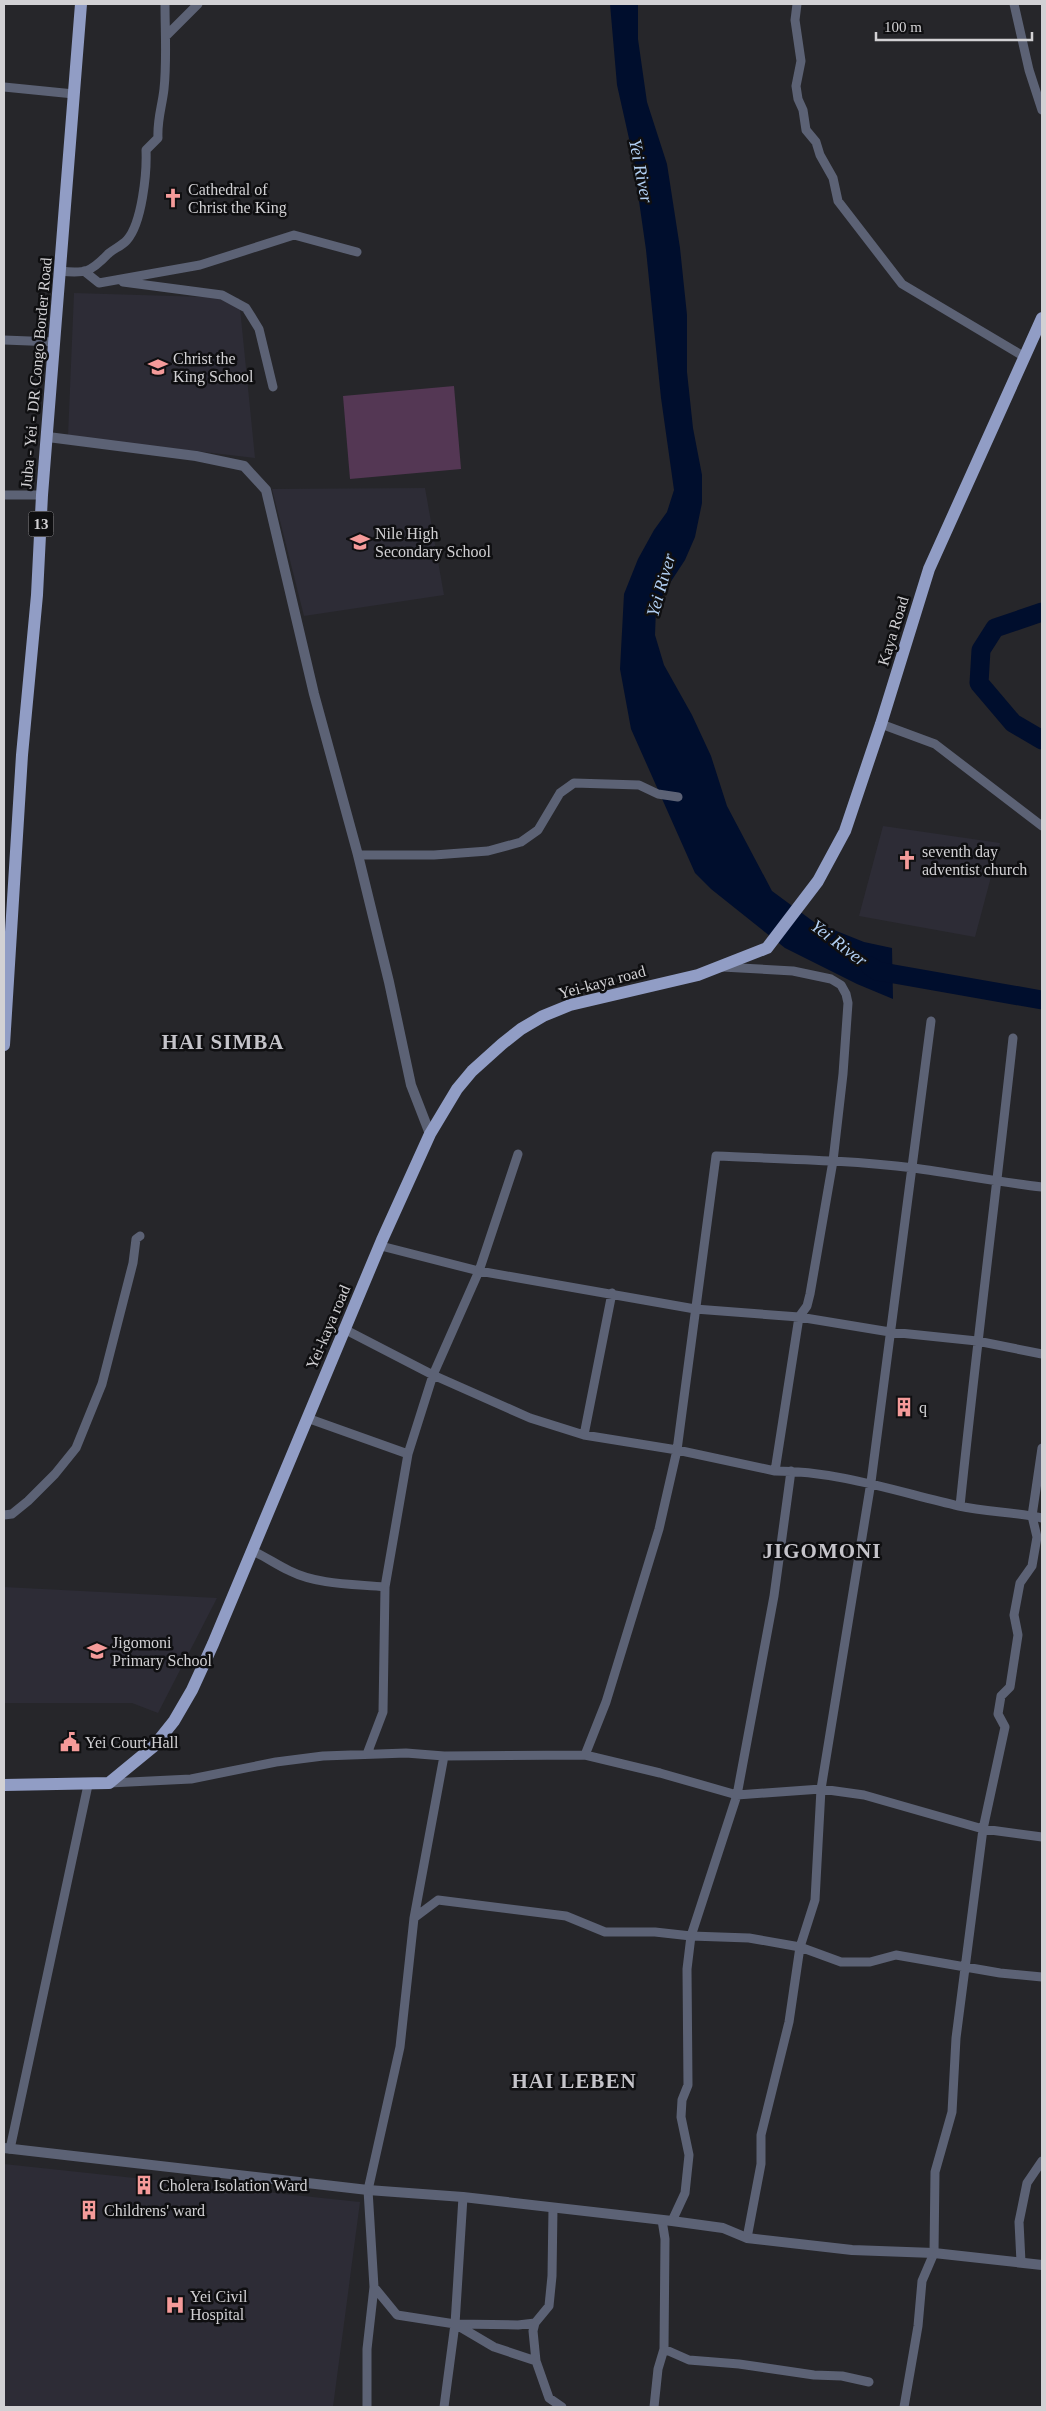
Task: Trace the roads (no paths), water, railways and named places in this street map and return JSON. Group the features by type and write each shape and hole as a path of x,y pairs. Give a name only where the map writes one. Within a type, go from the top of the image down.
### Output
{"main road":[{"name":"Juba - Yei - DR Congo Border Road","path":"4,1045 22,755 37,595 42,495 81,4"},
{"name":"Kaya Road","path":"767,948 808,894 845,831 881,724 929,569 1023,356 1042,318"},
{"name":"Yei-kaya road","path":"109,1783 154,1746 174,1721 192,1690 253,1551 344,1329 430,1134 457,1089 472,1071 521,1029 570,1005 698,975 767,948"},
{"path":"4,1785 88,1785 109,1783"}],"street":[{"path":"60,271 84,271 98,266 109,253 128,240 141,209 146,150 158,138 157,117 164,90 165,4"},
{"path":"166,36 198,4"},
{"path":"797,4 795,20 801,61 796,86 798,100 803,110 806,130 816,142 820,155 832,178 838,201 902,284 1023,356"},
{"path":"1014,4 1029,70 1042,110"},
{"path":"4,87 74,94"},
{"path":"84,271 99,283 113,281 200,265 294,235 357,252"},
{"path":"113,281 222,295 246,308 259,329 273,386"},
{"path":"4,340 55,342"},
{"path":"48,437 196,456 244,466 266,490 314,694 358,856 389,982 411,1085 430,1134"},
{"path":"4,495 42,495"},
{"path":"881,724 935,744 1042,826"},
{"path":"358,856 434,855 488,851 522,842 538,830 560,793 574,782 639,784 658,794 678,797"},
{"path":"722,967 793,971 831,979 841,985 848,1003 843,1074 833,1161 810,1294 807,1306 799,1317 775,1472"},
{"path":"747,2238 761,2164 761,2135 789,2022 800,1947 815,1900 821,1789 871,1482 890,1332 914,1168 931,1021"},
{"path":"960,1506 976,1341 997,1182 1013,1038"},
{"path":"367,1754 383,1712 385,1586 408,1454 433,1375 479,1271 518,1154"},
{"path":"585,1755 606,1702 659,1529 677,1450 716,1156 833,1161 914,1168 997,1182 1042,1187"},
{"path":"4,1515 12,1514 28,1500 55,1474 76,1448 102,1384 133,1263 136,1239 140,1236"},
{"path":"381,1246 479,1271 695,1309 799,1317 890,1332 976,1341 1042,1354"},
{"path":"584,1435 612,1293"},
{"path":"344,1329 433,1375 530,1418 584,1435 677,1450 775,1472 791,1471 871,1482 960,1506 1042,1518"},
{"path":"307,1418 408,1454"},
{"path":"904,2407 918,2326 922,2281 934,2253 935,2172 952,2112 956,2038 983,1829 1005,1727 998,1714 1001,1696 1010,1687 1018,1635 1014,1615 1020,1583 1032,1566 1037,1537 1032,1516 1042,1448"},
{"path":"672,2221 685,2193 688,2155 681,2117 682,2100 688,2085 688,1969 691,1936 737,1795 774,1596 791,1471"},
{"path":"253,1551 274,1560 291,1572 330,1582 385,1586"},
{"path":"109,1783 191,1779 276,1762 323,1756 367,1754 444,1756 585,1755 660,1773 737,1795 821,1789 864,1795 983,1829 1042,1837"},
{"path":"367,2407 367,2349 374,2287 368,2190 400,2047 414,1918 444,1756"},
{"path":"88,1785 7,2149 368,2190 463,2197 672,2221 723,2228 747,2238 852,2250 934,2253 1042,2265"},
{"path":"414,1918 438,1900 566,1916 605,1932 655,1932 691,1936 748,1938 800,1947 841,1962 870,1962 896,1955 1000,1973 1042,1977"},
{"path":"1022,2262 1019,2222 1027,2183 1042,2161"},
{"path":"444,2407 455,2324 463,2197"},
{"path":"553,2208 552,2276 549,2306 536,2323 532,2332 536,2361 549,2398 562,2407"},
{"path":"654,2407 658,2369 664,2349 665,2239 662,2220"},
{"path":"374,2287 398,2315 455,2324 518,2325 536,2323"},
{"path":"455,2324 494,2346 536,2361"},
{"path":"664,2349 689,2360 739,2364 814,2375 842,2376 869,2382"}],"water":[{"path":"610,4 638,4 638,39 647,102 667,164 680,248 687,315 687,372 693,428 702,475 702,503 695,537 685,560 656,609 655,635 664,665 692,715 711,756 727,806 772,891 814,922 864,942 892,948 893,999 857,984 785,948 711,889 695,873 631,729 620,669 624,594 638,559 654,530 667,512 674,490 661,398 646,250 632,152 617,85"}],"waterway":[{"name":"Yei River","path":"1042,612 995,628 981,650 979,683 1013,723 1042,740"},
{"name":"Yei River","path":"870,966 877,971 1042,1000"}],"place":[{"name":"Cathedral of Christ the King","path":"173,198"},
{"name":"Christ the King School","path":"158,367"},
{"name":"Nile High Secondary School","path":"360,542"},
{"name":"seventh day adventist church","path":"907,860"},
{"name":"q","path":"904,1407"},
{"name":"Jigomoni Primary School","path":"97,1651"},
{"name":"Yei Court Hall","path":"70,1742"},
{"name":"Cholera Isolation Ward","path":"144,2185"},
{"name":"Childrens' ward","path":"89,2210"},
{"name":"Yei Civil Hospital","path":"175,2305"}],"district":[{"name":"HAI SIMBA","path":"223,1042"},
{"name":"JIGOMONI","path":"822,1551"},
{"name":"HAI LEBEN","path":"574,2081"}]}
